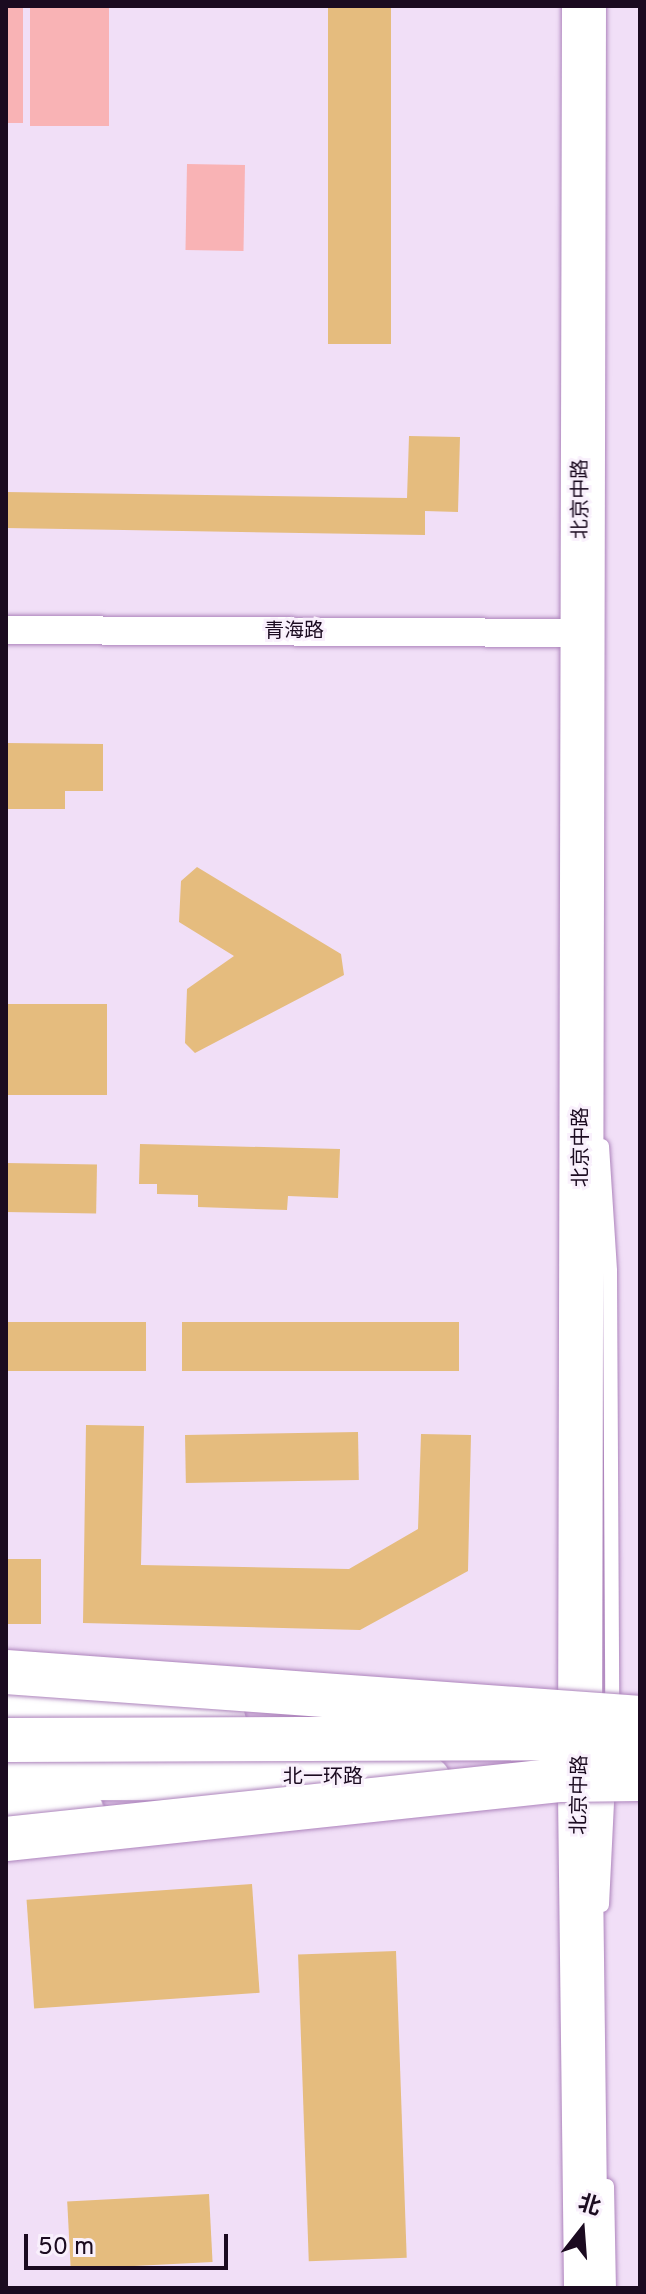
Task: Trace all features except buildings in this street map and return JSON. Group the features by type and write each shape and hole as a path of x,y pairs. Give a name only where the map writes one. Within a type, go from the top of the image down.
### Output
{"main road":[{"name":"北京中路","path":"584,6 581,633 613,1756 586,2288"},
{"path":"6,1672 613,1756"},
{"path":"6,1710 295,1723"},
{"name":"北一环路","path":"6,1740 613,1756"},
{"path":"7,1812 613,1756"},
{"name":"北一环路","path":"7,1812 613,1756"},
{"path":"7,1812 204,1802"}],"street":[{"name":"青海路","path":"6,630 581,633"}],"lane":[{"path":"602,1132 610,1271 613,1756 602,1925"},
{"path":"606,2168 609,2288"}],"shaded area":[{"path":"6,6 23,6 23,123 6,123"},
{"path":"30,6 109,6 109,126 30,126"},
{"path":"187,164 245,165 243,251 185,250"}]}
